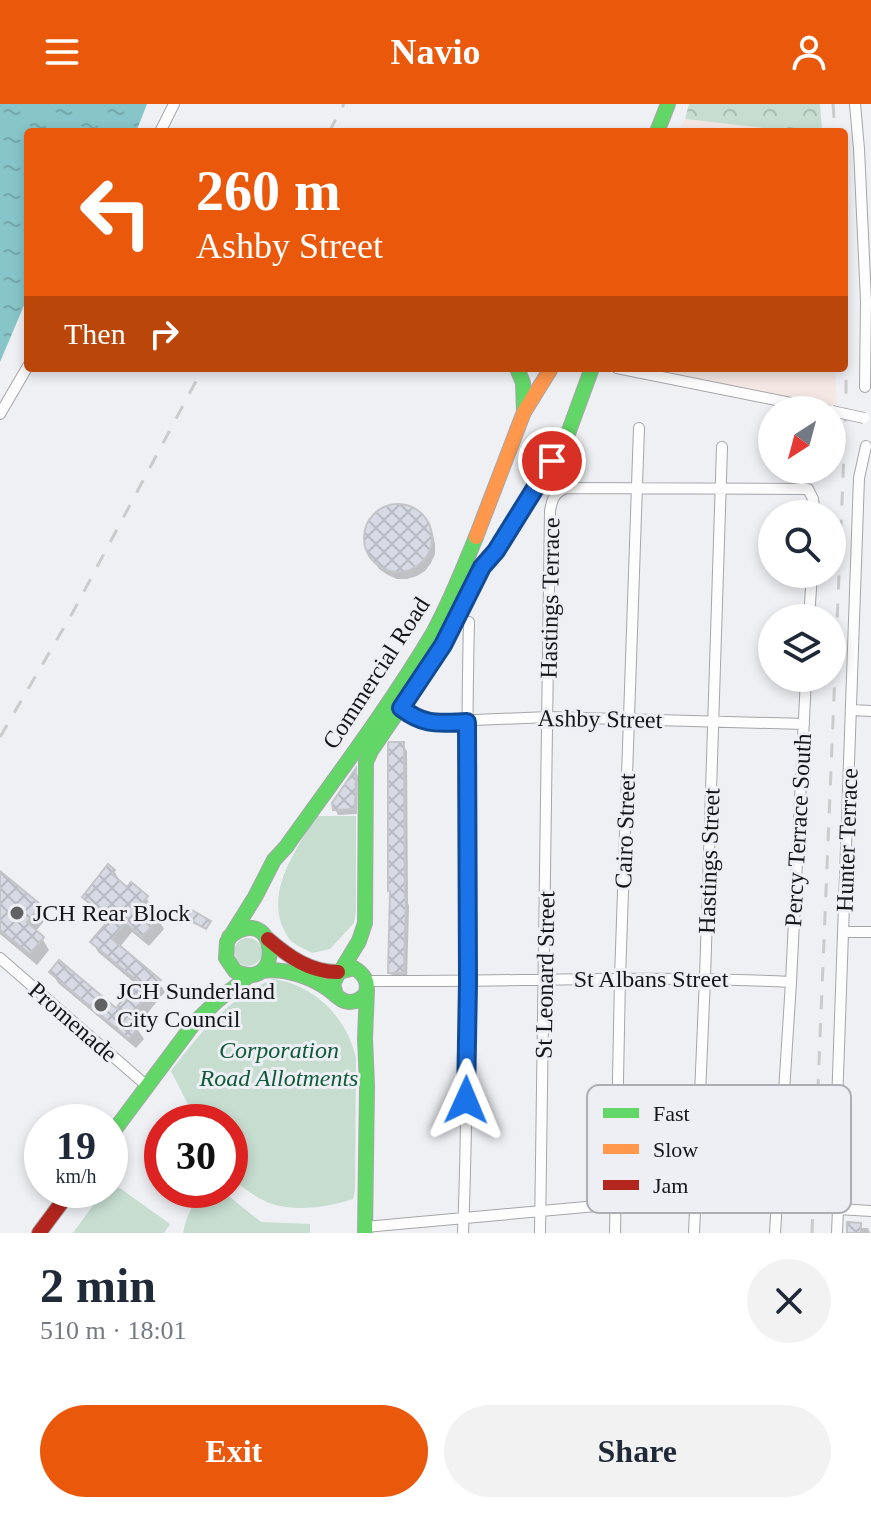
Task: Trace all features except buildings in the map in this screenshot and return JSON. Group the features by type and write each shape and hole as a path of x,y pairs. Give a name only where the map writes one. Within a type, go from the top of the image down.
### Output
{"main road":[{"path":"659,128 668,104"},
{"name":"Commercial Road","path":"519,372 524,412"},
{"path":"524,372 535,375 543,372"},
{"name":"Commercial Road","path":"229,937 274,860 381,712 433,632 477,535 524,412 549,372"},
{"name":"Commercial Road","path":"359,941 365,923 366,762 443,645 482,567 496,551 566,439 591,372"},
{"path":"128,1112 182,1038 217,1001 267,965 272,955 259,922 255,897"},
{"path":"365,1038 355,1017 326,987 274,969 242,975 230,967 224,949 235,931 253,928 283,953 307,965 329,973 354,968 367,982"},
{"path":"338,997 333,983 359,941"},
{"path":"359,941 360,961 367,982 365,1230"},
{"path":"217,1001 230,967"},
{"path":"338,997 352,1002 359,1000 367,982"},
{"path":"39,1233 58,1208"}],"street":[{"path":"162,128 174,104"},
{"path":"855,104 865,149 868,293 865,387"},
{"path":"0,414 24,372"},
{"path":"637,372 758,396"},
{"path":"846,414 867,418"},
{"name":"Cairo Street","path":"618,1085 639,428"},
{"name":"Hunter Terrace","path":"838,1085 859,478 866,446"},
{"name":"Hastings Street","path":"701,1085 722,447"},
{"name":"Hastings Terrace","path":"548,717 550,511 552,498 558,492 566,488 808,489 813,500"},
{"path":"463,1233 468,982 469,622"},
{"name":"Percy Terrace South","path":"784,1085 805,692"},
{"name":"Ashby Street","path":"401,708 415,719 426,722 548,717 804,724"},
{"path":"852,710 871,711"},
{"name":"St Leonard Street","path":"540,1233 548,717"},
{"path":"843,932 871,932"},
{"name":"Promenade","path":"0,958 147,1086"},
{"name":"St Albans Street","path":"367,982 620,978 791,982"},
{"path":"365,1230 587,1207"},
{"path":"851,1210 871,1211"},
{"name":"Cairo Street","path":"615,1233 616,1213"},
{"name":"Hastings Street","path":"694,1233 695,1213"},
{"name":"Percy Terrace South","path":"775,1233 776,1213"},
{"name":"Hunter Terrace","path":"837,1233 838,1213"}],"shaded area":[{"path":"685,119 764,128 680,128"},
{"path":"652,372 835,372 836,396 763,396"}],"green space":[{"path":"689,104 820,104 822,128 764,128 685,119"},
{"path":"316,816 356,816 356,912 354,923 330,949 312,953 290,940 278,909 287,867"},
{"path":"248,938 258,942 262,952 258,962 248,966 238,962 234,952 238,942"},
{"name":"Corporation Road Allotments","path":"273,979 302,988 337,1017 352,1043 356,1058 353,1199 324,1206 292,1208 272,1204 250,1192 248,1104 188,1104 171,1071 204,1030 229,1006"},
{"path":"128,1194 170,1224 164,1233 73,1233 91,1208 128,1208"},
{"path":"244,1208 261,1222 310,1224 310,1233 183,1233 191,1210"}],"water":[{"path":"0,104 147,104 138,128 24,128 24,305 0,362"}],"railway":[{"path":"331,128 344,104"},
{"path":"833,104 835,128"},
{"path":"0,737 73,612 201,372"},
{"path":"818,1085 846,372"},
{"path":"812,1233 813,1213"}],"traffic: fast":[{"path":"659,128 668,104"},
{"path":"519,372 523,383 524,412"},
{"path":"342,969 359,941 365,923 366,762 443,645 482,567 496,551 566,439 591,372"},
{"path":"229,937 245,929 258,930 266,937 270,949 268,961 262,970 251,975 235,971 226,958 227,942 255,897 274,860 343,768 416,661 445,609 476,537"},
{"path":"262,971 288,972 305,977 347,1002 359,1000 366,993 365,978 354,968 339,972 333,984 336,995"},
{"path":"128,1112 195,1022 250,975"},
{"path":"365,1233 367,990"}],"traffic: slow":[{"path":"476,537 524,412 549,372"}],"traffic: jam":[{"path":"268,939 300,962 338,972"},
{"path":"39,1233 58,1208"}],"place":[{"name":"JCH Rear Block","path":"17,913"},
{"name":"JCH Sunderland City Council","path":"101,1005"}],"route":[{"path":"466,1100 467,722 426,722 415,719 401,708 443,645 482,567 496,551 552,461"}]}
